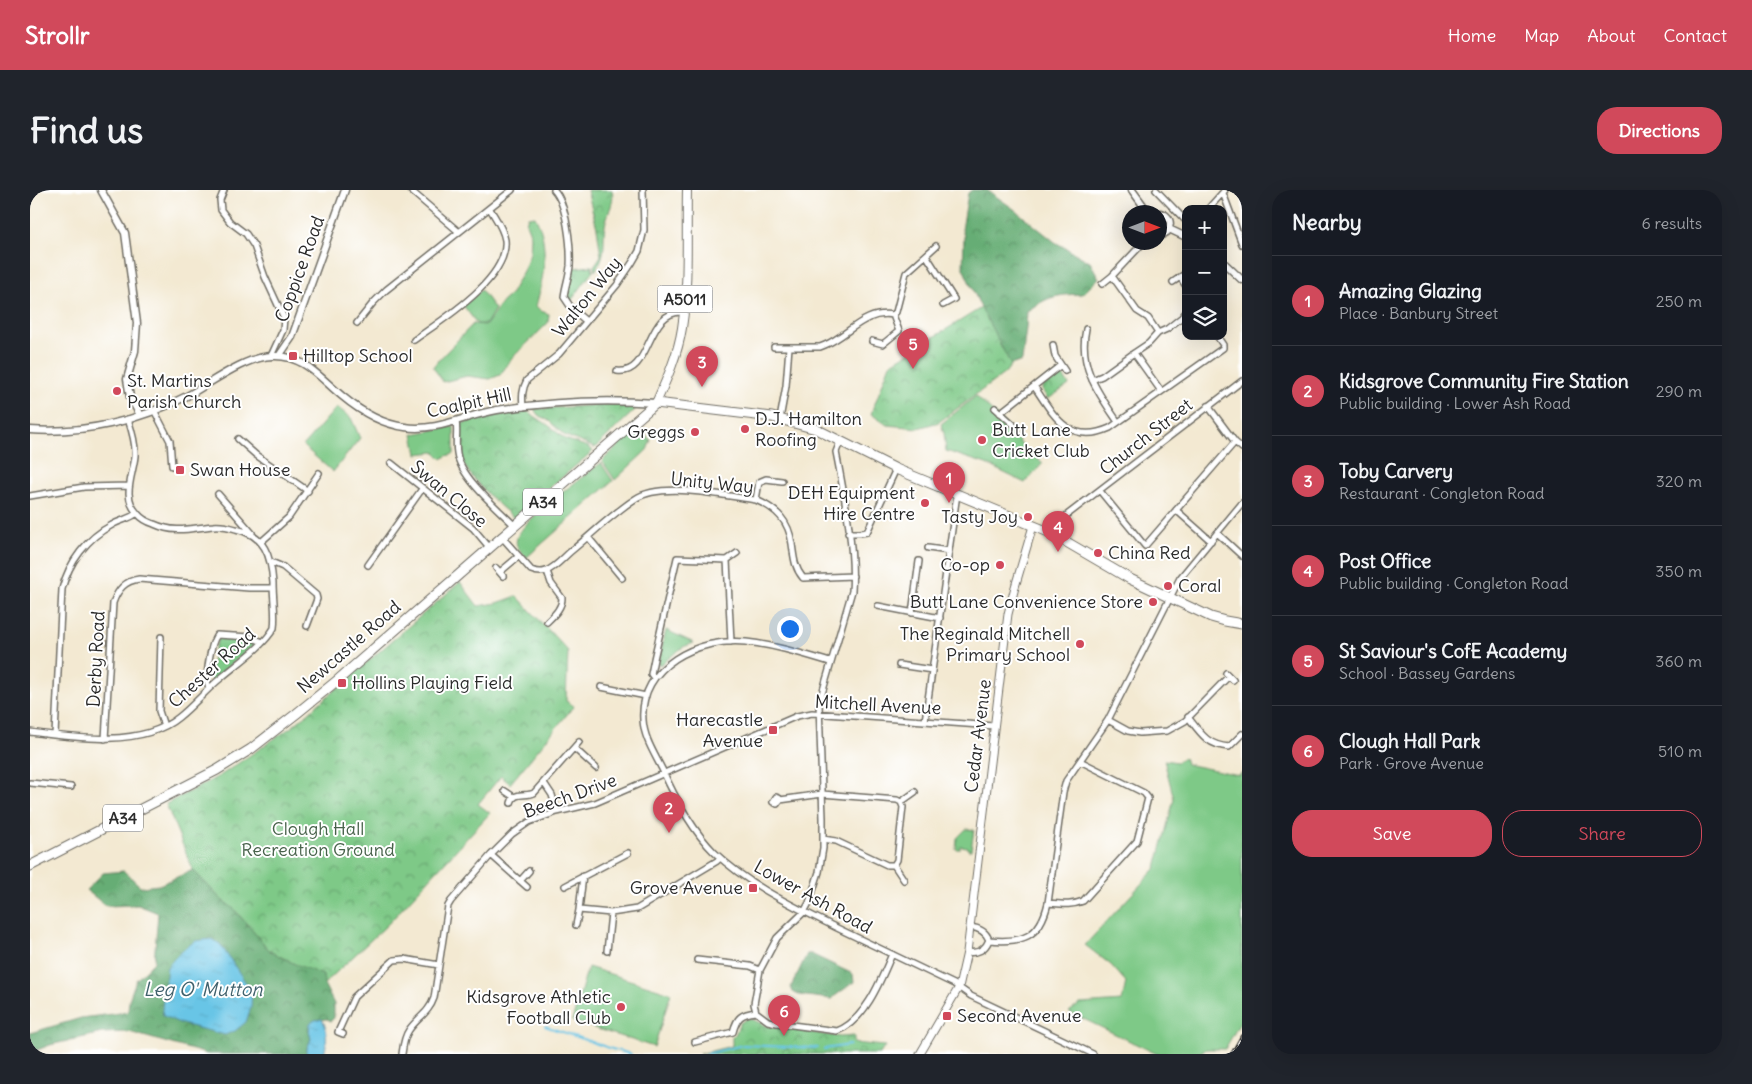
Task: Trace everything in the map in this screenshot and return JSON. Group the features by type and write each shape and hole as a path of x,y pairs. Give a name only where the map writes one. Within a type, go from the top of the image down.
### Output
{"highway":[{"name":"Newcastle Road","path":"30,866 187,786 251,749 339,678 656,403"},
{"path":"656,403 780,419 816,429 896,468 1052,533 1115,571 1211,617 1242,624"}],"main road":[{"name":"A5011","path":"656,403 672,364 682,329 687,190"},
{"name":"Cedar Avenue","path":"920,1054 958,987 967,952 1008,614 1014,587 1033,526"}],"street":[{"path":"102,190 125,233 137,323 135,351 127,380 130,397 140,415"},
{"path":"224,190 220,200 220,210 230,222 246,234 254,246 284,318 283,330 271,356"},
{"name":"Coppice Road","path":"279,356 292,337 344,190"},
{"path":"357,323 386,290 512,190"},
{"path":"554,190 562,201 570,256 570,268 564,297 572,309 586,321"},
{"name":"Walton Way","path":"523,407 522,397 527,380 559,354 617,284 639,251 644,230 643,190"},
{"path":"1132,190 1143,205"},
{"path":"1156,190 1182,216"},
{"path":"414,191 459,232"},
{"path":"1212,205 1224,192 1242,244"},
{"path":"414,340 479,290 496,269 503,255 505,242 500,224 490,209"},
{"path":"1167,217 1169,219 1169,229 1167,232"},
{"path":"1169,229 1182,235"},
{"path":"893,315 896,312 906,273 936,246"},
{"path":"1102,284 1136,250"},
{"path":"926,255 954,300"},
{"path":"1227,266 1242,280"},
{"path":"1112,276 1138,311 1148,318 1158,333"},
{"path":"1174,282 1180,277 1182,280"},
{"path":"943,305 960,296"},
{"path":"616,371 627,371 639,362 654,332 668,315 684,312"},
{"path":"872,341 883,344 899,331 893,315"},
{"path":"774,347 820,347 858,322 872,316 893,315"},
{"path":"1092,380 1102,376 1182,317"},
{"path":"1086,329 1084,344 1089,374 1096,390 1118,422"},
{"path":"1034,386 1055,417 1072,430 1085,434 1100,432 1110,428 1223,348 1220,340"},
{"path":"1084,344 1092,344"},
{"path":"1053,345 1054,352 1065,371"},
{"path":"780,419 786,386 789,347"},
{"path":"1134,353 1161,391"},
{"name":"Coalpit Hill","path":"30,430 52,432 81,430 128,419 188,395 244,364 271,356 297,360 309,367 340,395 363,412 382,421 414,429 456,422 496,410 523,407 621,401 656,403"},
{"path":"1013,424 998,410 1061,365"},
{"name":"Church Street","path":"1052,533 1056,526 1068,515 1242,381"},
{"path":"637,402 641,406 643,415"},
{"path":"1208,406 1242,448"},
{"path":"154,410 170,441 172,466"},
{"path":"128,419 134,440 135,456 129,486 129,497 137,513 158,526 176,530 214,526 239,529 253,534"},
{"path":"456,422 457,454 468,476 514,525"},
{"path":"238,439 256,455 308,491"},
{"path":"840,442 836,452 853,576 852,591 830,662 818,713 823,839 819,872 815,888 804,912 777,938 760,970 754,1004 756,1012 768,1021 837,1031 851,1023 872,997 892,954"},
{"path":"1100,491 1145,546 1236,442"},
{"name":"Swan Close","path":"390,463 473,528 489,547"},
{"path":"848,532 860,534 867,532 896,468"},
{"path":"261,542 289,517 320,473"},
{"path":"756,500 758,482 766,479 782,481"},
{"path":"30,496 84,487 129,486"},
{"path":"368,565 422,489"},
{"name":"Unity Way","path":"547,571 606,520 637,498 671,489 756,500 768,505 781,515 790,532 796,569 803,578 853,576"},
{"name":"Chester Road","path":"30,732 105,739 140,736 178,718 209,687 263,642 274,628 271,562 261,542 218,494"},
{"path":"925,721 957,494"},
{"path":"970,927 980,929 989,940 1006,942 1033,934 1039,927 1048,903 1066,781 1108,720 1180,578 1242,503"},
{"path":"1176,510 1211,541"},
{"path":"55,735 62,588 68,569 85,547 105,528 137,513"},
{"path":"1068,515 1072,521"},
{"path":"1217,533 1242,556"},
{"path":"501,536 535,572 547,571 549,580 562,598 562,602 548,618"},
{"path":"588,537 622,578"},
{"path":"928,548 949,551"},
{"path":"737,553 727,560 677,558 651,674 654,678 666,665 690,650 708,644 745,642 766,645 830,662"},
{"path":"500,572 519,556"},
{"path":"727,560 731,642"},
{"path":"912,613 919,561"},
{"path":"271,562 283,567 316,595 317,599 307,626"},
{"name":"Derby Road","path":"105,739 113,603 116,594 124,585 139,579 249,588 273,588"},
{"path":"878,606 940,618"},
{"path":"209,687 206,680 213,641 218,635 250,637 263,642"},
{"path":"161,637 159,711 164,726"},
{"path":"900,665 932,670"},
{"path":"1108,720 1128,731 1140,733 1167,731 1185,721 1229,676"},
{"name":"Lower Ash Road","path":"654,678 646,696 643,719 644,732 687,817 703,840 720,858 762,889 804,912 958,987"},
{"path":"601,687 646,696"},
{"name":"Mitchell Avenue","path":"708,755 797,716 812,713 994,726"},
{"path":"1188,717 1203,735 1218,746 1229,747 1242,734"},
{"path":"505,791 513,800 520,794 531,794 544,783 579,742"},
{"path":"574,748 596,768"},
{"name":"Beech Drive","path":"402,1054 406,1034 431,1006 448,906 491,855 512,834 529,822 557,812 595,804 708,755"},
{"path":"1048,903 1066,905 1083,901 1137,841 1148,798 1144,793 1080,761"},
{"path":"30,783 71,787"},
{"path":"544,783 552,795 557,812"},
{"path":"901,802 915,792"},
{"path":"780,800 822,794 872,797 901,802"},
{"path":"894,865 897,860 901,802"},
{"path":"823,839 836,840 887,865 894,865"},
{"path":"566,886 628,853"},
{"path":"491,855 527,886"},
{"path":"579,910 611,913 637,909 720,858"},
{"path":"894,865 904,880"},
{"path":"520,881 529,871"},
{"path":"576,925 583,876"},
{"path":"607,951 611,913"},
{"path":"967,952 976,952 984,949 989,940"},
{"path":"342,1034 338,1032 354,997 394,960 404,959 439,965"},
{"path":"697,960 750,966 760,970"},
{"path":"958,987 971,996 1093,1054"},
{"path":"695,1042 733,1032 739,1017 756,1012"}],"green space":[{"path":"587,190 612,190 613,194 606,221 602,257 595,271 594,266 601,256 597,228"},
{"path":"972,190 987,190 1055,242 1090,262 1099,278 1083,294 1053,297 1027,311 1022,361 1011,365 981,308 963,268 964,236 962,230 968,193"},
{"path":"535,216 543,237 544,249 543,272 536,306 541,311 549,314 548,323 513,357 500,375 490,379 467,376 443,382 433,367 435,364 473,324 486,325 502,302 510,295 525,267 530,253 531,236 526,223 528,217"},
{"path":"592,266 593,271 571,301 569,300 568,292 573,268"},
{"path":"481,290 495,309 486,324 477,324 463,305"},
{"path":"981,308 1011,365 1005,373 939,422 918,428 887,425 871,414 890,364"},
{"path":"1058,374 1062,374 1069,385 1048,399 1042,390 1042,386"},
{"name":"Butt Lane Cricket Club","path":"976,396 1008,427 1024,448 1043,463 1025,483 986,464 946,451 941,424"},
{"path":"618,404 632,405 635,410 595,448 564,435 549,421 538,415 534,409"},
{"path":"337,407 351,418 360,438 333,472 303,446"},
{"path":"527,411 565,439 588,447 593,451 514,518 482,488 467,470 460,452 460,424 481,418"},
{"path":"454,426 454,454 442,459 435,452 417,454 413,434"},
{"path":"636,429 651,440 647,450 615,480 602,461"},
{"path":"601,463 613,481 526,558 516,544 521,530 554,499"},
{"name":"Clough Hall Recreation Ground","path":"460,582 478,606 497,603 517,596 568,651 566,701 574,706 510,784 501,776 478,804 490,813 388,924 324,984 323,975 295,964 270,951 234,909 222,900 193,870 166,804 221,775 293,726"},
{"path":"666,630 694,643 683,647 660,665 658,664"},
{"path":"219,637 251,639 255,644 212,681 209,677"},
{"path":"1184,757 1186,764 1239,775 1242,772 1242,1019 1225,1049 1207,1049 1196,1054 1157,1054 1069,1012 1080,1004 1122,1001 1126,982 1111,965 1085,945 1156,868 1174,799 1164,760 1177,762"},
{"path":"966,829 974,830 971,850 968,850 968,847 960,846 960,849 956,849 957,838"},
{"path":"193,870 222,900 234,909 270,951 323,975 324,984 334,1004 334,1018 331,1021 327,1019 315,1020 309,1031 311,1039 307,1048 307,1054 207,1054 129,1032 102,1033 50,1045 30,1053 30,1033 81,1018 128,1012 129,1000 136,980 154,962 158,913 138,905 106,906 86,890 103,873 124,871 141,887 159,885"},
{"path":"807,954 811,954 853,974 854,982 831,999 798,995 793,992 791,987"},
{"name":"Kidsgrove Athletic Football Club","path":"588,967 671,993 654,1047 572,1021"},
{"path":"748,1018 768,1026 840,1037 854,1036 854,1043 885,1046 880,1054 699,1054 732,1046 732,1036 735,1035 740,1023"}],"water":[{"name":"Leg O' Mutton","path":"212,939 220,944 252,992 251,1007 246,1022 235,1031 225,1035 182,1024 163,1016 162,1008 167,967 180,952 195,941"},
{"path":"322,1019 326,1036 324,1054 307,1054 307,1048 311,1039 310,1023"}],"waterway":[{"path":"545,1026 631,1054"},
{"path":"706,1054 743,1045 818,1048"},
{"path":"824,1049 850,1045"}],"railway":[{"path":"1232,1054 1242,1036"}],"place":[{"name":"Hilltop School","path":"293,356"},
{"name":"St Saviour's CofE Academy","path":"913,369"},
{"name":"Toby Carvery","path":"702,387"},
{"name":"St. Martins Parish Church","path":"117,391"},
{"name":"D.J. Hamilton Roofing","path":"745,429"},
{"name":"Greggs","path":"695,432"},
{"name":"Butt Lane Cricket Club","path":"982,440"},
{"name":"Swan House","path":"180,470"},
{"name":"DEH Equipment Hire Centre","path":"925,503"},
{"name":"Amazing Glazing","path":"949,503"},
{"name":"Tasty Joy","path":"1028,517"},
{"name":"Post Office","path":"1058,552"},
{"name":"China Red","path":"1098,553"},
{"name":"Co-op","path":"1000,565"},
{"name":"Coral","path":"1168,586"},
{"name":"Butt Lane Convenience Store","path":"1153,602"},
{"name":"The Reginald Mitchell Primary School","path":"1080,644"},
{"name":"Hollins Playing Field","path":"342,683"},
{"name":"Harecastle Avenue","path":"773,730"},
{"name":"Kidsgrove Community Fire Station","path":"669,833"},
{"name":"Grove Avenue","path":"753,888"},
{"name":"Kidsgrove Athletic Football Club","path":"621,1007"},
{"name":"Second Avenue","path":"947,1016"},
{"name":"Clough Hall Park","path":"784,1036"}]}
